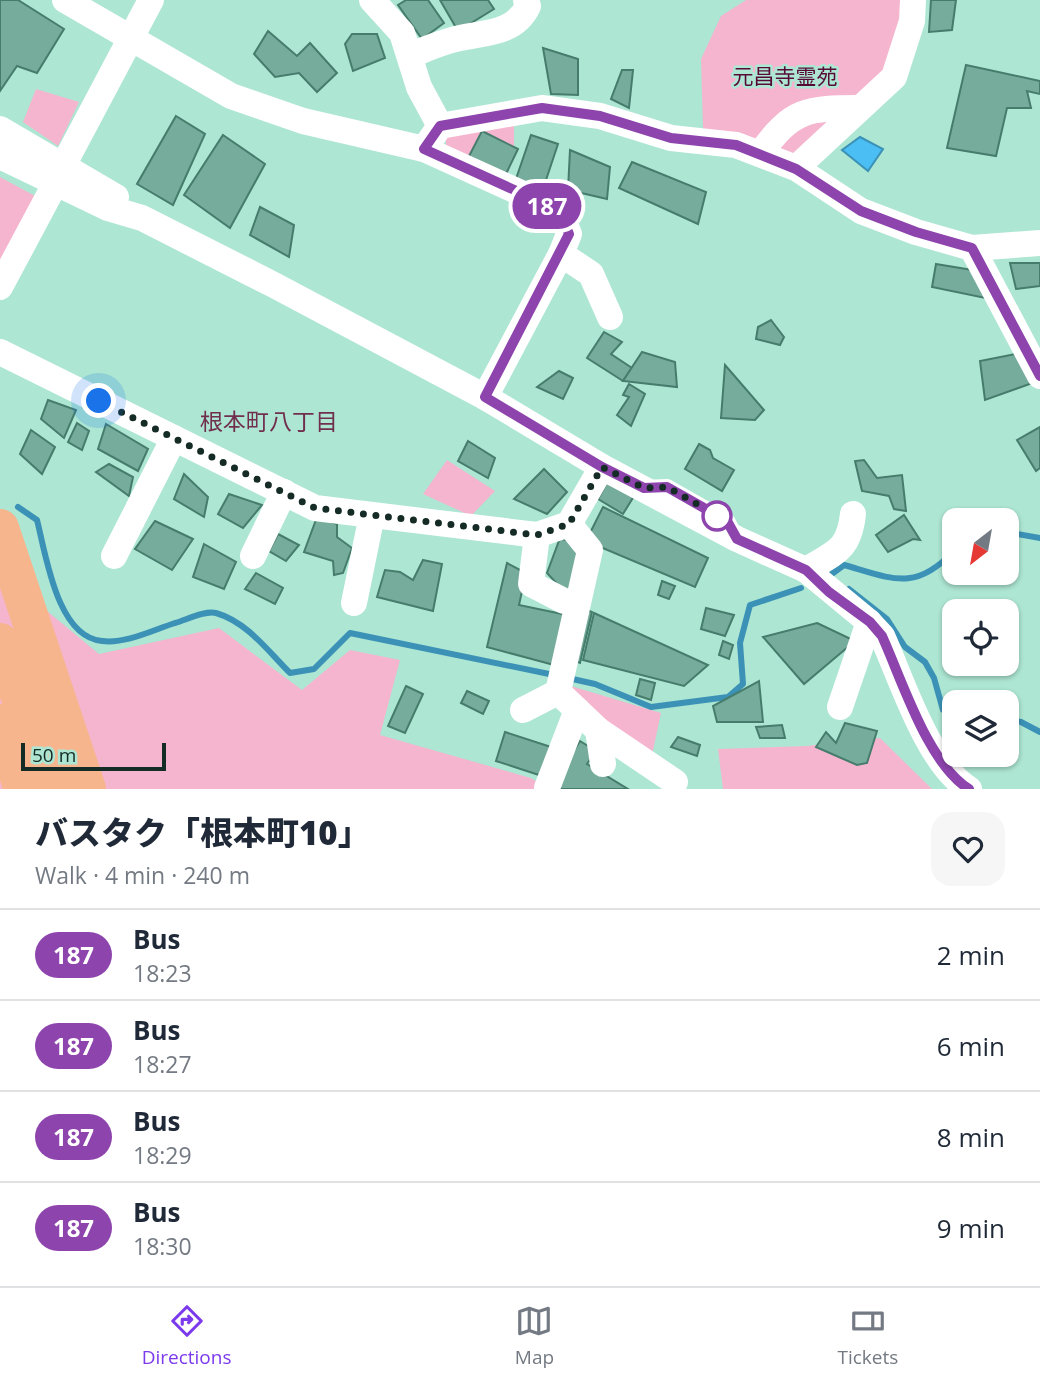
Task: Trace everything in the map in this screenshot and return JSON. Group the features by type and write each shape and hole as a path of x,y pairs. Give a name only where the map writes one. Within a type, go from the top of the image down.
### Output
{"highway":[{"path":"0,528 87,789"},
{"path":"0,642 53,789"},
{"path":"0,723 23,789"}],"street":[{"path":"65,0 231,96 303,121 424,149 543,203 563,219 569,234 561,254 485,397"},
{"path":"0,288 152,0"},
{"path":"372,0 402,33 419,87 440,126"},
{"path":"410,55 451,40 503,30 523,18 528,6 526,0"},
{"path":"796,169 894,77 912,21 913,0"},
{"path":"424,149 440,126 542,108 600,116 671,138 736,145 796,169 861,211 916,232 972,248 1040,243"},
{"path":"760,154 779,127 812,108 860,108"},
{"path":"0,129 108,208 142,218 485,397 602,467 737,539 806,570 829,592 870,622 882,636 931,745 959,783 969,789"},
{"path":"0,156 60,174"},
{"path":"972,248 1040,376"},
{"path":"561,254 591,274 610,317"},
{"path":"0,352 315,508 537,535 569,524 602,467"},
{"path":"114,556 174,438"},
{"path":"253,556 284,492"},
{"path":"806,570 835,553 850,537 853,514"},
{"path":"354,603 372,515"},
{"path":"558,692 590,550 569,524"},
{"path":"537,535 531,584 564,601"},
{"path":"840,707 870,622"},
{"path":"523,710 558,692"},
{"path":"558,692 598,730 675,782"},
{"path":"547,788 577,710"},
{"path":"598,730 603,764"}],"green space":[{"name":"元昌寺霊苑","path":"746,0 924,0 922,28 810,165 703,128 701,59 721,16"},
{"path":"36,89 79,102 58,146 23,122"},
{"path":"514,124 514,152 506,179 446,152 446,135"},
{"path":"0,177 37,197 0,272"},
{"path":"447,460 495,491 471,516 423,494"},
{"path":"0,572 99,654 219,628 302,690 350,650 400,660 380,735 531,778 549,789 0,789"},
{"path":"564,684 661,713 651,760"},
{"path":"880,738 932,789 723,789 718,749 807,746"}],"water":[{"path":"860,137 883,149 868,171 842,150"}],"building":[{"path":"0,0 18,0 64,29 37,73 17,66 0,91"},
{"path":"406,0 428,0 444,23 422,39 398,5"},
{"path":"440,0 488,0 494,9 458,31"},
{"path":"931,0 956,0 952,30 929,32"},
{"path":"268,31 297,56 310,43 337,73 317,92 299,73 275,77 254,54"},
{"path":"352,34 377,34 385,58 353,71 345,44"},
{"path":"543,48 578,59 578,95 551,94"},
{"path":"966,65 1040,81 1040,94 1027,91 1031,108 1007,108 996,156 947,148"},
{"path":"622,70 633,70 629,108 611,99"},
{"path":"176,116 205,134 173,205 137,184"},
{"path":"482,131 518,149 505,176 468,158"},
{"path":"223,135 265,164 230,228 184,195"},
{"path":"531,135 558,144 543,189 516,179"},
{"path":"570,150 610,167 607,199 568,190"},
{"path":"632,162 706,192 698,224 619,188"},
{"path":"260,207 294,225 289,257 250,235"},
{"path":"1010,263 1040,263 1040,286 1016,289"},
{"path":"936,264 978,271 990,299 932,287"},
{"path":"771,320 784,337 780,345 756,339 758,327"},
{"path":"604,332 622,342 611,354 632,368 623,381 587,358"},
{"path":"642,352 675,362 677,387 623,381"},
{"path":"1021,353 1038,381 985,400 980,361"},
{"path":"725,365 764,410 755,420 721,418"},
{"path":"559,371 573,378 563,399 537,387"},
{"path":"629,384 645,394 631,426 617,415 629,397 623,395"},
{"path":"48,400 76,410 64,438 41,419"},
{"path":"77,423 89,431 82,450 68,442"},
{"path":"106,424 148,449 138,471 98,449"},
{"path":"1040,427 1040,468 1036,471 1017,440"},
{"path":"31,430 55,447 42,474 20,454"},
{"path":"468,441 495,458 488,478 458,461"},
{"path":"699,444 710,450 713,458 734,470 722,491 685,469"},
{"path":"864,460 877,478 902,475 906,511 894,509 889,496 862,491 855,461"},
{"path":"109,464 133,477 129,496 96,472"},
{"path":"544,469 567,492 547,514 514,499"},
{"path":"184,474 208,497 204,517 174,499"},
{"path":"608,481 634,496 623,514 598,499"},
{"path":"229,494 262,505 243,528 218,514"},
{"path":"603,507 708,558 695,587 586,541"},
{"path":"904,515 920,540 913,539 888,552 876,535"},
{"path":"317,517 337,524 337,537 352,548 343,573 334,575 333,561 304,552"},
{"path":"155,521 193,539 172,570 135,549"},
{"path":"278,534 299,545 286,561 269,551"},
{"path":"560,538 577,544 576,594 559,586 547,573"},
{"path":"204,544 236,562 224,589 193,577"},
{"path":"423,560 442,564 433,611 377,597 385,570 400,572 413,580"},
{"path":"507,563 526,573 519,605 567,615 554,665 487,647"},
{"path":"256,573 283,588 275,604 245,589"},
{"path":"662,581 675,586 669,599 658,595"},
{"path":"706,608 734,615 725,636 701,629"},
{"path":"585,609 592,612 580,663 572,660"},
{"path":"594,613 708,665 684,686 583,660"},
{"path":"817,623 855,641 804,684 763,637"},
{"path":"723,641 733,645 729,659 719,655"},
{"path":"640,679 655,683 651,700 636,695"},
{"path":"759,681 763,722 717,722 713,706"},
{"path":"406,686 423,694 405,733 388,726"},
{"path":"467,691 489,701 483,714 461,703"},
{"path":"845,723 877,731 867,763 857,765 816,747 826,732 836,743"},
{"path":"782,725 785,738 760,738 756,727"},
{"path":"505,732 554,748 545,777 496,761"},
{"path":"678,737 700,745 697,756 671,747"},
{"path":"580,741 596,751 587,764 628,789 556,789 552,786"}],"waterway":[{"path":"18,507 37,520 50,573 64,610 74,625 87,636 102,641 149,633 212,612 227,617 247,630 290,673 314,669 350,633 554,675"},
{"path":"1019,534 1040,538"},
{"path":"829,576 844,565 903,579 927,572 942,562"},
{"path":"568,678 595,684 651,707 728,697 743,684 740,643 750,605 801,588"},
{"path":"849,589 887,619 905,647 925,662 934,678 942,706"},
{"path":"1019,722 1040,732"}],"bus line":[{"name":"187","path":"969,789 959,783 931,745 882,636 870,622 829,592 806,570 737,539 727,521 667,487 644,488 602,467 485,397 569,234 563,219 543,203 424,149 440,126 542,108 600,116 671,138 736,145 796,169 861,211 916,232 972,248 1040,376"}],"district":[{"name":"根本町八丁目","path":"269,421"}],"route":[{"path":"99,401 315,508 537,535 569,524 602,467 644,488 667,487 727,521 717,516"}]}
